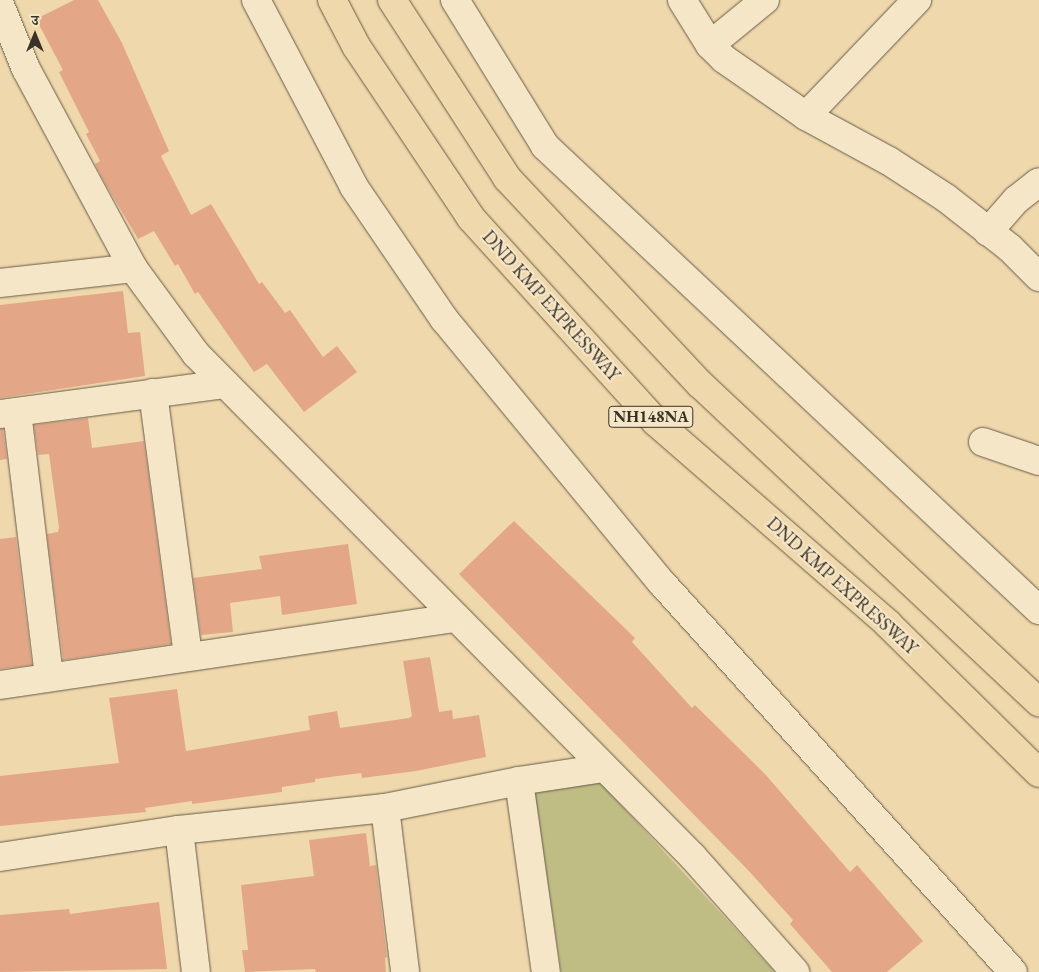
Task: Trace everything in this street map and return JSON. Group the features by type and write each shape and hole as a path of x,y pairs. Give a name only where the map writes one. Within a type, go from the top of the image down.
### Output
{"highway":[{"name":"DND KMP EXPRESSWAY","path":"332,0 356,46 471,218 656,422 888,624 1039,773"},
{"name":"NH148NA","path":"392,0 506,178 700,384 1039,702"}],"street":[{"path":"256,0 354,187 444,319 661,582 1014,972"},
{"path":"455,0 545,146 1039,610"},
{"path":"682,0 710,45 724,59 806,116 888,161 946,198 1039,277"},
{"path":"710,45 765,0"},
{"path":"806,116 917,0"},
{"path":"0,5 26,69 133,268 196,354 693,857 795,972"},
{"path":"988,232 1016,200 1039,182"},
{"path":"0,283 133,268"},
{"path":"49,678 8,413 225,384"},
{"path":"153,393 188,657"},
{"path":"983,442 1039,461"},
{"path":"0,685 456,618"},
{"path":"0,857 180,830 385,808 519,780 604,768"},
{"path":"519,780 546,972"},
{"path":"385,808 405,972"},
{"path":"180,830 196,972"}],"shaded area":[{"path":"599,781 775,972 561,972 534,790"}],"building":[{"path":"74,0 98,0 122,43 169,151 161,156 191,215 211,204 259,284 262,282 285,313 290,310 323,357 337,346 357,372 304,412 267,364 254,372 198,292 195,294 178,264 175,266 154,231 138,239 106,185 95,164 100,161 86,134 89,132 59,72 63,70 36,19"},
{"path":"123,291 128,333 140,332 145,376 0,398 0,305"},
{"path":"88,418 92,448 144,441 171,644 63,660 47,534 58,532 59,527 49,454 38,455 34,425"},
{"path":"0,429 3,429 7,459 0,460"},
{"path":"514,521 635,638 632,642 692,708 695,705 765,774 850,872 857,865 923,941 887,972 832,972 790,924 793,920 747,869 459,574"},
{"path":"16,537 32,665 0,669 0,539"},
{"path":"348,544 357,604 282,615 280,596 230,603 233,632 201,635 193,578 262,569 259,556"},
{"path":"430,657 439,712 452,710 453,719 479,715 486,757 416,771 362,778 361,773 315,779 315,782 282,787 282,792 192,804 192,801 145,808 146,812 0,826 0,776 119,763 109,698 177,689 186,751 310,730 308,716 337,711 340,728 409,718 412,716 403,661"},
{"path":"366,833 370,866 376,865 387,957 385,958 386,972 316,972 315,969 245,972 242,950 248,950 241,885 314,876 309,840"},
{"path":"159,902 167,969 0,972 0,915 69,909 70,914"}]}
